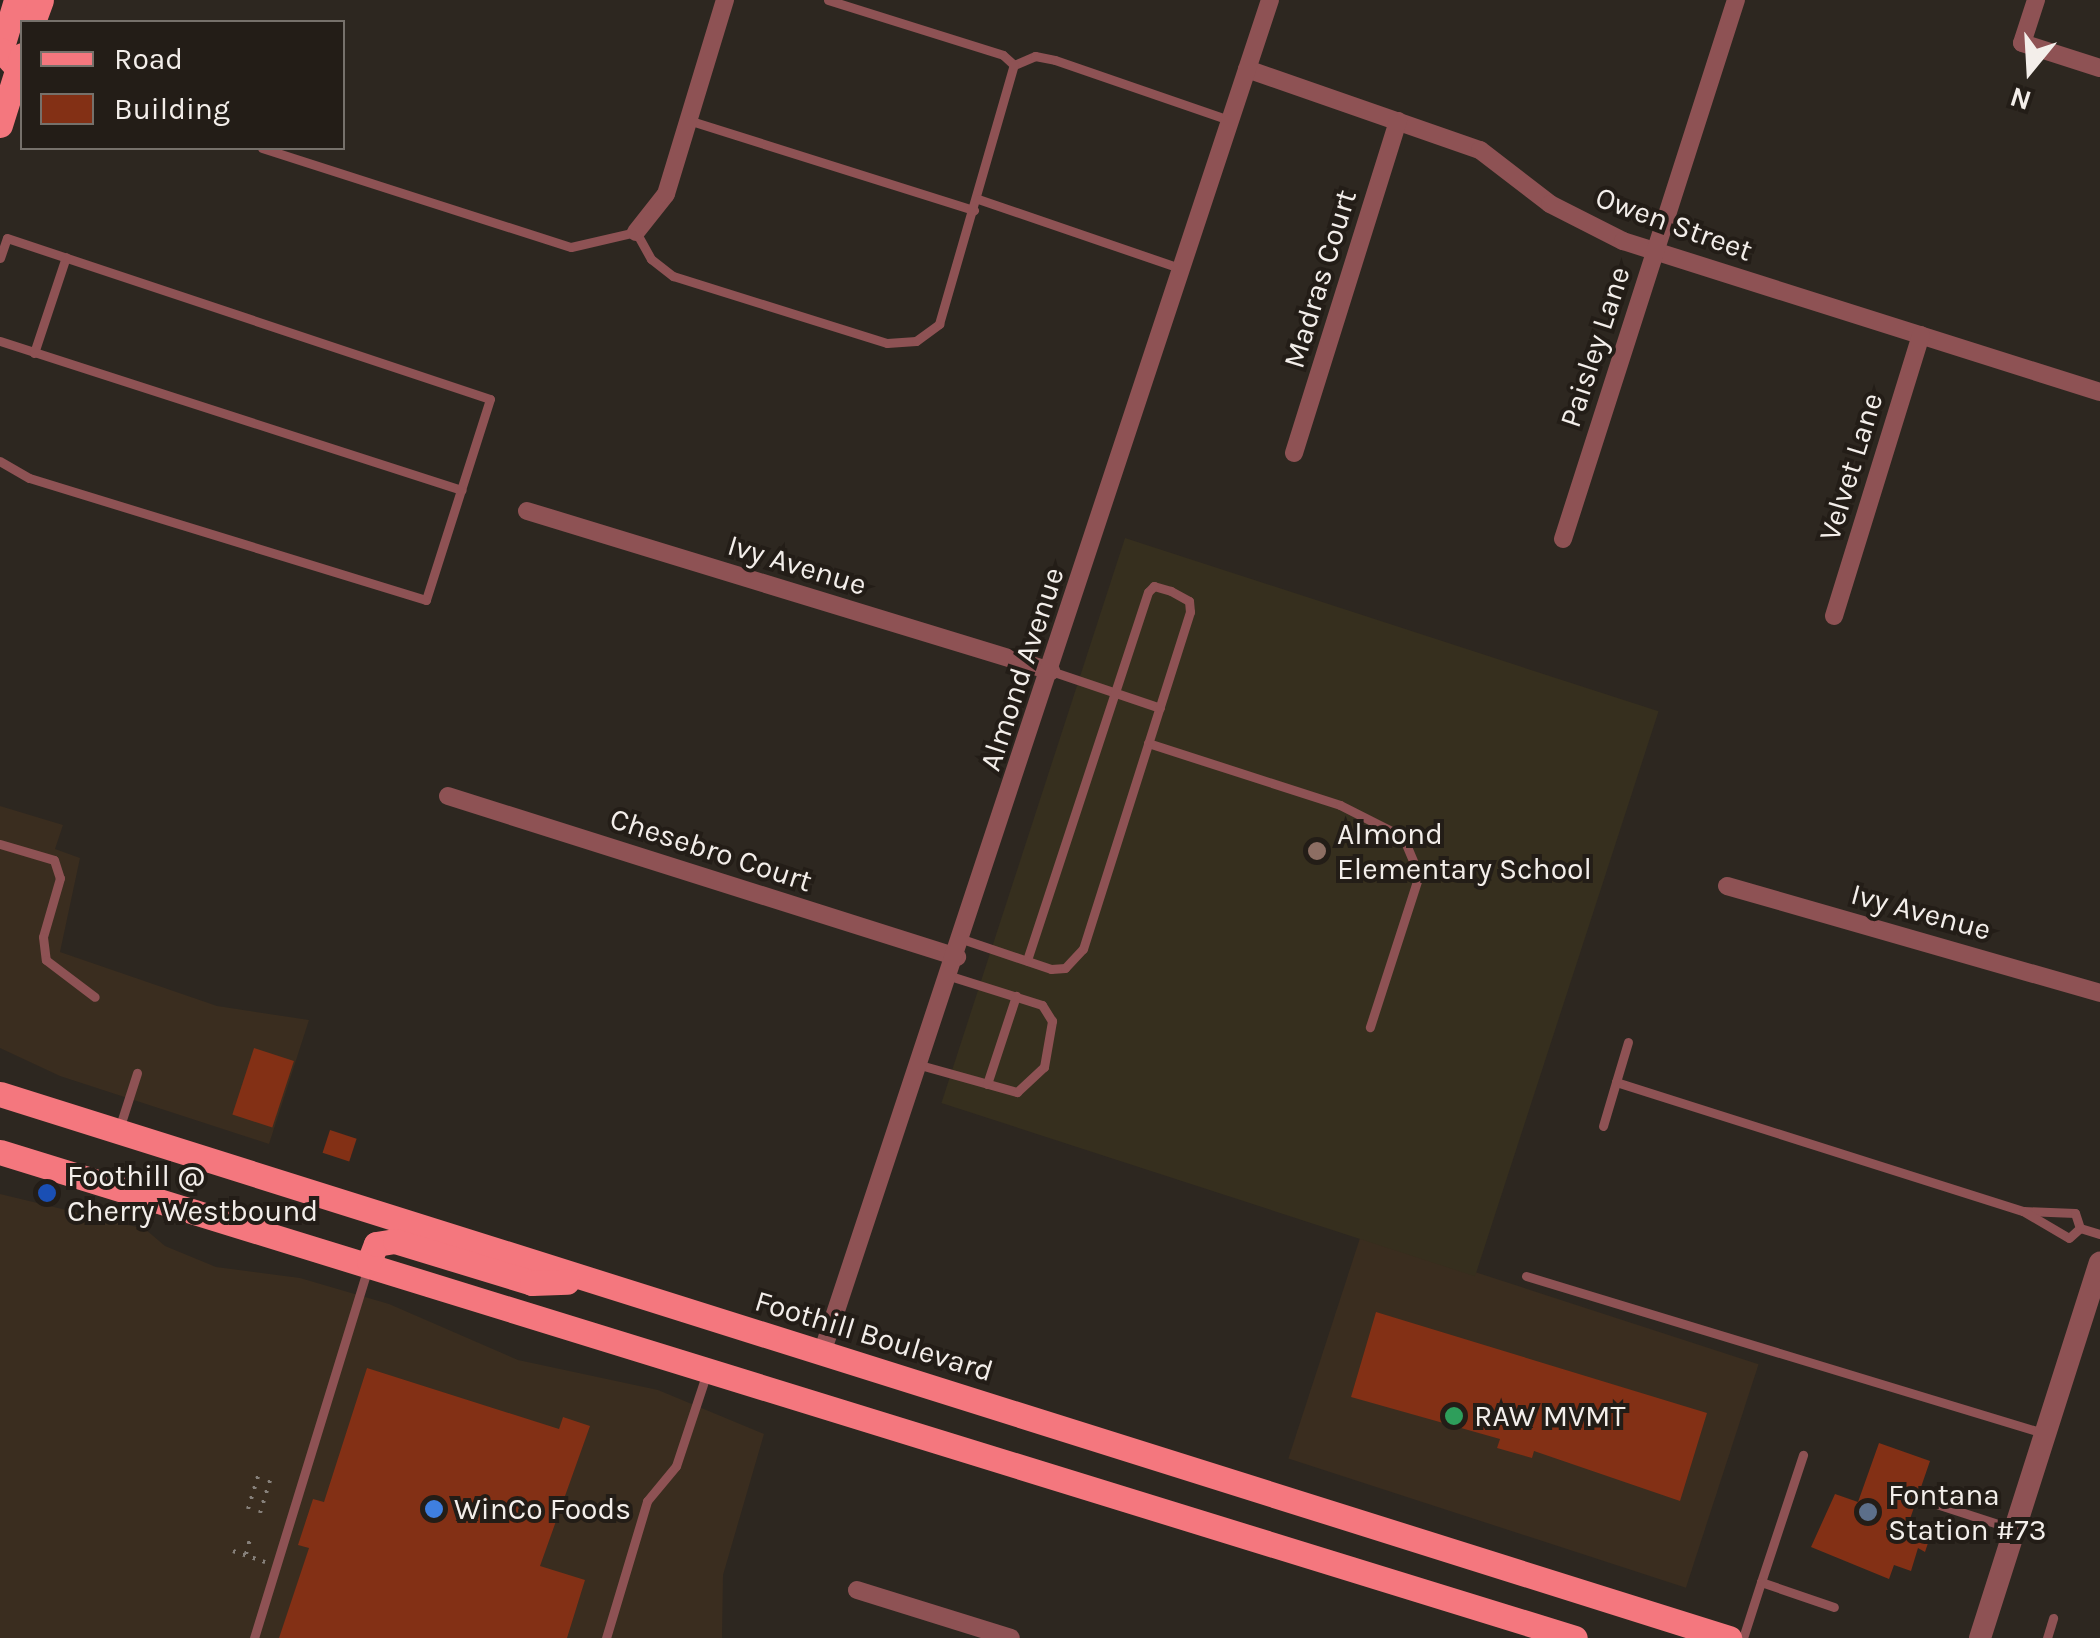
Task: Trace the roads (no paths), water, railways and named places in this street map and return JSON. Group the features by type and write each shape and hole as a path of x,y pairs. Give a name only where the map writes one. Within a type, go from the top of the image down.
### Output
{"main road":[{"path":"16,0 1,50 20,64"},
{"path":"0,126 20,68"},
{"name":"Foothill Boulevard","path":"0,1094 1728,1638"},
{"path":"0,1152 369,1262 1575,1638"},
{"path":"369,1262 376,1244 395,1241 532,1283 587,1281"}],"street":[{"path":"636,232 666,194 725,0"},
{"name":"Almond Avenue","path":"822,1353 1051,671 1226,119 1270,0"},
{"name":"Paisley Lane","path":"1563,539 1736,0"},
{"path":"2036,0 2022,43 2100,68"},
{"name":"Owen Street","path":"1247,69 1480,150 1550,204 1654,251 2100,392"},
{"name":"Madras Court","path":"1294,453 1398,121"},
{"name":"Velvet Lane","path":"1834,616 1921,334"},
{"name":"Ivy Avenue","path":"527,511 1051,671"},
{"name":"Chesebro Court","path":"448,796 959,948"},
{"name":"Ivy Avenue","path":"1727,886 2100,994"},
{"path":"1980,1638 2100,1264"},
{"path":"857,1590 972,1632 1010,1638"}],"lane":[{"path":"828,0 1004,54 1014,65"},
{"path":"1014,65 1035,56 1055,60 1226,119"},
{"path":"268,150 571,247 636,232 651,259 673,276 887,343 916,341 939,324 1014,65"},
{"path":"688,120 1180,268"},
{"path":"0,258 7,238 490,399 426,600 29,478 0,461"},
{"path":"34,353 66,257"},
{"path":"0,341 462,490"},
{"path":"959,948 1027,961 1065,968 1083,950 1190,612 1189,600 1170,591 1154,586 1148,592 1027,961"},
{"path":"1051,671 1160,708"},
{"path":"1148,743 1340,805 1403,837 1419,876 1370,1028"},
{"path":"0,844 54,860 60,878 43,937 46,960 95,998"},
{"path":"920,1065 1017,1092 1044,1067 1052,1021 1042,1005 950,976"},
{"path":"987,1084 1016,996"},
{"path":"1603,1126 1628,1042"},
{"path":"118,1132 138,1074"},
{"path":"1616,1082 2023,1211 2052,1232 2069,1238 2080,1228"},
{"path":"2023,1211 2059,1208 2076,1214 2080,1228"},
{"path":"2052,1232 2059,1208"},
{"path":"2080,1228 2100,1234"},
{"path":"254,1638 369,1262"},
{"path":"1526,1276 2045,1434"},
{"path":"606,1638 647,1502 676,1466 709,1368"},
{"path":"1743,1638 1803,1455"},
{"path":"1924,1500 2015,1529"},
{"path":"1761,1582 1834,1606"},
{"path":"2046,1638 2053,1618"}],"place":[{"name":"Almond Elementary School","path":"1317,851"},
{"name":"Foothill @ Cherry Westbound","path":"47,1193"},
{"name":"RAW MVMT","path":"1454,1416"},
{"name":"WinCo Foods","path":"434,1509"},
{"name":"Fontana Station #73","path":"1868,1512"}]}
